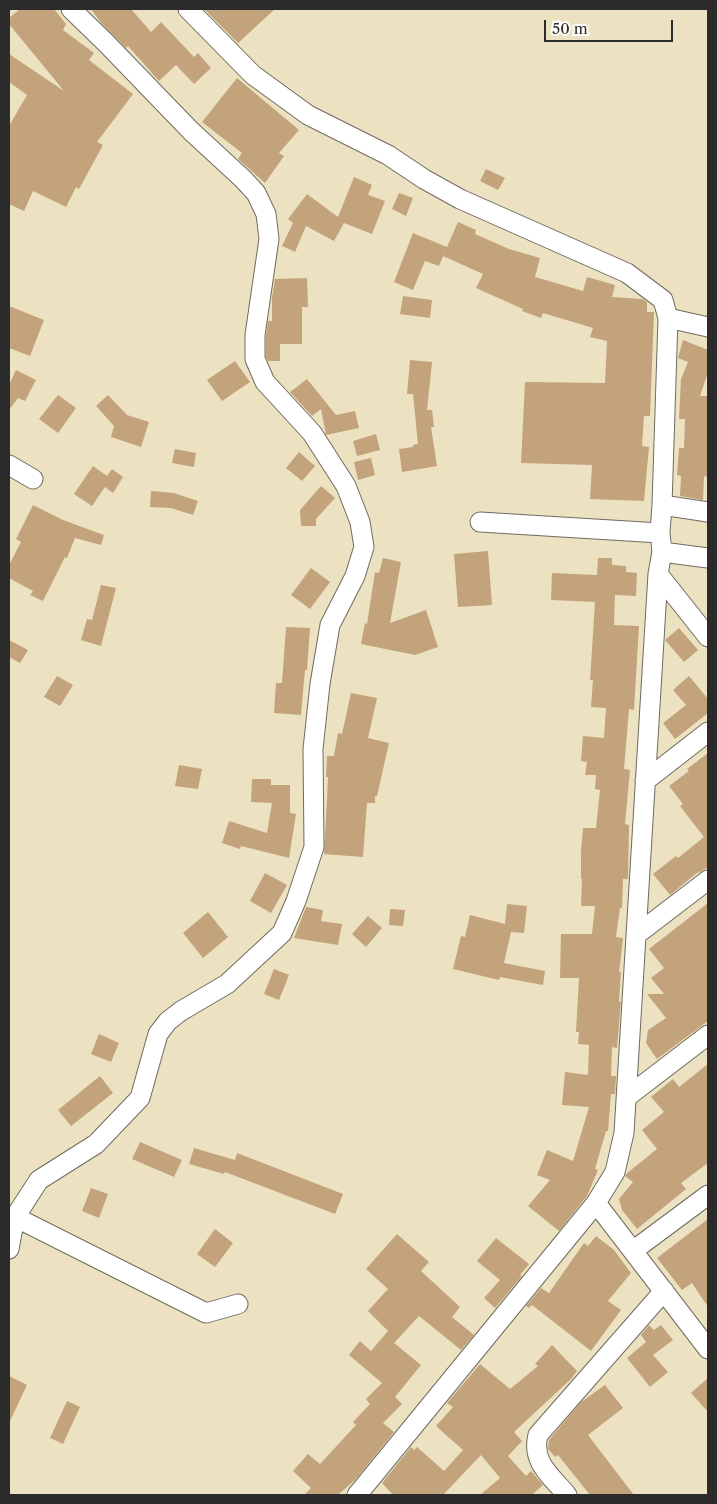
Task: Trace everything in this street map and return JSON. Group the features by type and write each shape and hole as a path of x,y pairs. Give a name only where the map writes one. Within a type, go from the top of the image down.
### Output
{"street":[{"path":"9,1249 15,1217 40,1180 96,1144 140,1098 158,1034 168,1021 181,1011 227,984 282,933 296,901 314,847 314,748 320,684 330,625 355,576 364,546 360,522 346,486 312,433 265,382 255,359 255,335 269,239 266,214 256,193 191,131 71,9"},
{"path":"188,9 253,75 308,115 388,155 424,179 460,199 627,273 663,300 668,318 660,534 662,552 658,574 627,1097 624,1134 615,1172 596,1203 358,1495"},
{"path":"668,318 708,327"},
{"path":"9,465 33,479"},
{"path":"662,505 708,512"},
{"path":"480,522 660,534"},
{"path":"662,552 708,558"},
{"path":"658,574 708,636"},
{"path":"645,781 708,732"},
{"path":"636,935 708,880"},
{"path":"627,1097 708,1035"},
{"path":"634,1250 708,1195"},
{"path":"596,1203 634,1250 708,1350"},
{"path":"15,1217 206,1312 238,1304"},
{"path":"567,1495 540,1462 536,1454 538,1435 664,1291"}],"building":[{"path":"20,9 54,9 66,24 63,30 94,53 89,60 133,94 97,142 103,145 79,189 76,187 66,207 33,191 24,211 9,204 9,126 27,95 9,82 9,54 64,91 9,24 9,18"},
{"path":"91,9 131,9 151,32 161,22 194,57 198,53 211,68 194,84 176,65 159,81 128,46 126,48 101,23"},
{"path":"204,9 275,9 238,43"},
{"path":"237,78 299,130 279,153 284,156 265,183 238,159 242,153 202,122"},
{"path":"486,169 505,178 498,190 480,181"},
{"path":"354,177 372,185 368,195 385,201 372,234 344,223 334,241 306,226 295,252 282,246 293,223 288,219 307,194 338,217"},
{"path":"399,193 413,198 406,216 392,209"},
{"path":"458,222 476,230 475,234 509,249 540,258 535,277 583,291 587,277 615,285 612,297 642,299 647,302 647,312 654,312 650,416 644,416 642,446 649,447 644,501 590,499 592,465 521,463 525,382 605,383 607,341 590,337 593,328 543,313 541,318 522,311 523,309 476,288 483,274 443,256"},
{"path":"413,233 447,247 439,266 425,261 413,290 394,282"},
{"path":"307,278 308,307 302,307 302,344 280,344 280,361 268,361 266,357 266,336 268,321 272,321 272,298 275,279"},
{"path":"403,296 432,300 430,318 400,314"},
{"path":"9,306 44,320 30,356 9,348"},
{"path":"683,340 708,350 708,372 700,396 708,396 708,477 704,476 703,500 680,496 681,476 677,475 679,448 684,448 685,419 679,419 681,379 688,362 678,358"},
{"path":"410,360 432,362 427,410 432,410 434,427 431,427 437,466 402,472 399,449 413,447 413,445 418,444 413,394 407,394"},
{"path":"235,361 250,382 222,401 207,380"},
{"path":"16,370 36,380 25,401 18,398 9,410 9,385"},
{"path":"307,379 336,415 355,411 359,428 326,435 321,409 312,416 290,392"},
{"path":"58,395 76,408 58,433 39,419"},
{"path":"108,395 127,415 149,422 141,447 111,437 114,426 96,406"},
{"path":"376,434 380,450 357,456 353,441"},
{"path":"175,449 196,453 194,467 172,463"},
{"path":"299,452 315,466 302,481 286,468"},
{"path":"371,458 375,475 358,480 354,462"},
{"path":"93,466 107,476 112,469 123,477 113,493 105,487 92,506 74,494"},
{"path":"321,486 335,498 316,519 316,526 301,526 300,510"},
{"path":"151,491 174,493 198,501 193,515 171,508 150,507"},
{"path":"33,505 63,520 104,535 101,545 75,538 67,558 65,557 43,601 30,595 33,591 9,578 9,565 21,542 16,539"},
{"path":"488,551 492,605 458,607 454,554"},
{"path":"383,558 401,562 390,623 426,610 438,647 415,655 361,644 365,623 367,624 375,572 379,573"},
{"path":"598,558 612,558 612,565 626,566 626,572 637,573 636,596 615,595 614,625 639,626 634,710 629,709 624,769 630,770 625,824 629,825 628,879 623,879 622,908 620,908 616,937 623,938 619,973 621,971 619,1002 621,1001 617,1048 612,1047 611,1076 616,1076 615,1094 611,1094 608,1131 606,1131 595,1169 598,1170 587,1196 559,1231 528,1206 550,1180 537,1175 547,1150 573,1161 589,1107 562,1105 565,1072 588,1075 589,1045 578,1044 579,1032 576,1032 579,978 560,978 561,934 592,934 595,906 581,906 581,851 583,828 596,828 600,790 595,789 596,775 585,775 587,762 581,761 583,736 604,738 606,708 591,707 593,680 590,680 595,602 551,600 552,573 597,575"},
{"path":"311,568 330,582 310,609 291,595"},
{"path":"101,585 116,588 101,646 81,640 87,619 92,620"},
{"path":"286,627 310,628 301,715 274,713 276,683 282,683"},
{"path":"679,628 698,650 684,662 665,640"},
{"path":"9,640 28,650 20,663 9,657"},
{"path":"57,676 73,685 60,706 44,697"},
{"path":"689,676 708,699 708,713 675,739 663,723 686,705 673,690"},
{"path":"351,693 377,698 368,738 389,743 377,796 375,796 375,803 367,803 363,857 324,854 328,777 326,777 327,756 334,756 338,733 342,734"},
{"path":"708,753 708,867 698,872 670,895 653,874 676,856 678,858 704,837 680,806 683,804 669,786"},
{"path":"179,765 202,769 198,789 175,786"},
{"path":"252,779 271,779 271,785 290,785 290,813 296,814 289,858 241,846 240,849 222,843 229,821 267,833 272,803 251,802"},
{"path":"265,873 287,885 271,913 250,901"},
{"path":"708,903 708,1021 657,1059 646,1043 648,1030 666,1018 647,994 664,994 651,978 664,968 649,949"},
{"path":"507,904 527,906 524,933 511,932 504,963 545,971 543,985 500,977 499,980 453,969 461,936 465,937 470,915 505,924"},
{"path":"306,907 323,910 321,921 342,924 338,945 294,938"},
{"path":"390,909 405,910 403,926 389,925"},
{"path":"208,912 228,937 203,958 183,933"},
{"path":"368,916 382,928 366,947 352,934"},
{"path":"274,969 289,975 279,1000 264,994"},
{"path":"99,1034 119,1043 111,1062 91,1054"},
{"path":"708,1064 708,1163 681,1183 686,1189 637,1229 622,1210 619,1199 633,1182 625,1176 626,1174 657,1149 642,1130 664,1112 651,1097 673,1079 679,1087"},
{"path":"100,1076 113,1093 71,1126 58,1110"},
{"path":"140,1142 182,1160 174,1177 132,1159"},
{"path":"194,1148 235,1160 237,1153 343,1194 335,1214 225,1172 224,1174 189,1164"},
{"path":"91,1188 108,1194 99,1218 82,1211"},
{"path":"708,1219 708,1307 692,1283 682,1290 657,1258"},
{"path":"215,1229 233,1243 215,1267 197,1254"},
{"path":"397,1234 429,1262 421,1271 460,1307 452,1317 474,1335 461,1350 419,1316 394,1343 421,1365 395,1397 402,1404 383,1423 394,1432 356,1479 338,1495 304,1495 311,1488 293,1471 308,1454 320,1464 356,1425 353,1422 370,1404 366,1399 382,1383 349,1355 360,1341 371,1351 388,1331 368,1311 388,1289 366,1269"},
{"path":"596,1236 614,1250 631,1273 608,1301 621,1310 591,1351 532,1305 529,1308 526,1306 541,1288 549,1293 584,1243 588,1246"},
{"path":"496,1238 529,1264 520,1275 522,1276 495,1308 484,1298 500,1280 477,1261"},
{"path":"649,1325 654,1330 661,1325 673,1340 653,1355 668,1372 650,1387 627,1358 646,1342 641,1335"},
{"path":"552,1345 577,1371 571,1379 514,1432 522,1441 508,1456 526,1476 531,1471 543,1485 532,1495 480,1495 500,1478 481,1455 443,1495 393,1495 382,1483 411,1447 414,1450 417,1447 444,1471 463,1450 436,1426 453,1407 447,1403 480,1364 510,1389 538,1366 535,1364"},
{"path":"9,1376 27,1385 9,1423"},
{"path":"708,1378 708,1412 691,1393"},
{"path":"605,1385 623,1408 588,1435 634,1495 590,1495 558,1455 555,1457 548,1449 549,1440 581,1402"},
{"path":"67,1401 80,1407 63,1444 50,1438"}]}
